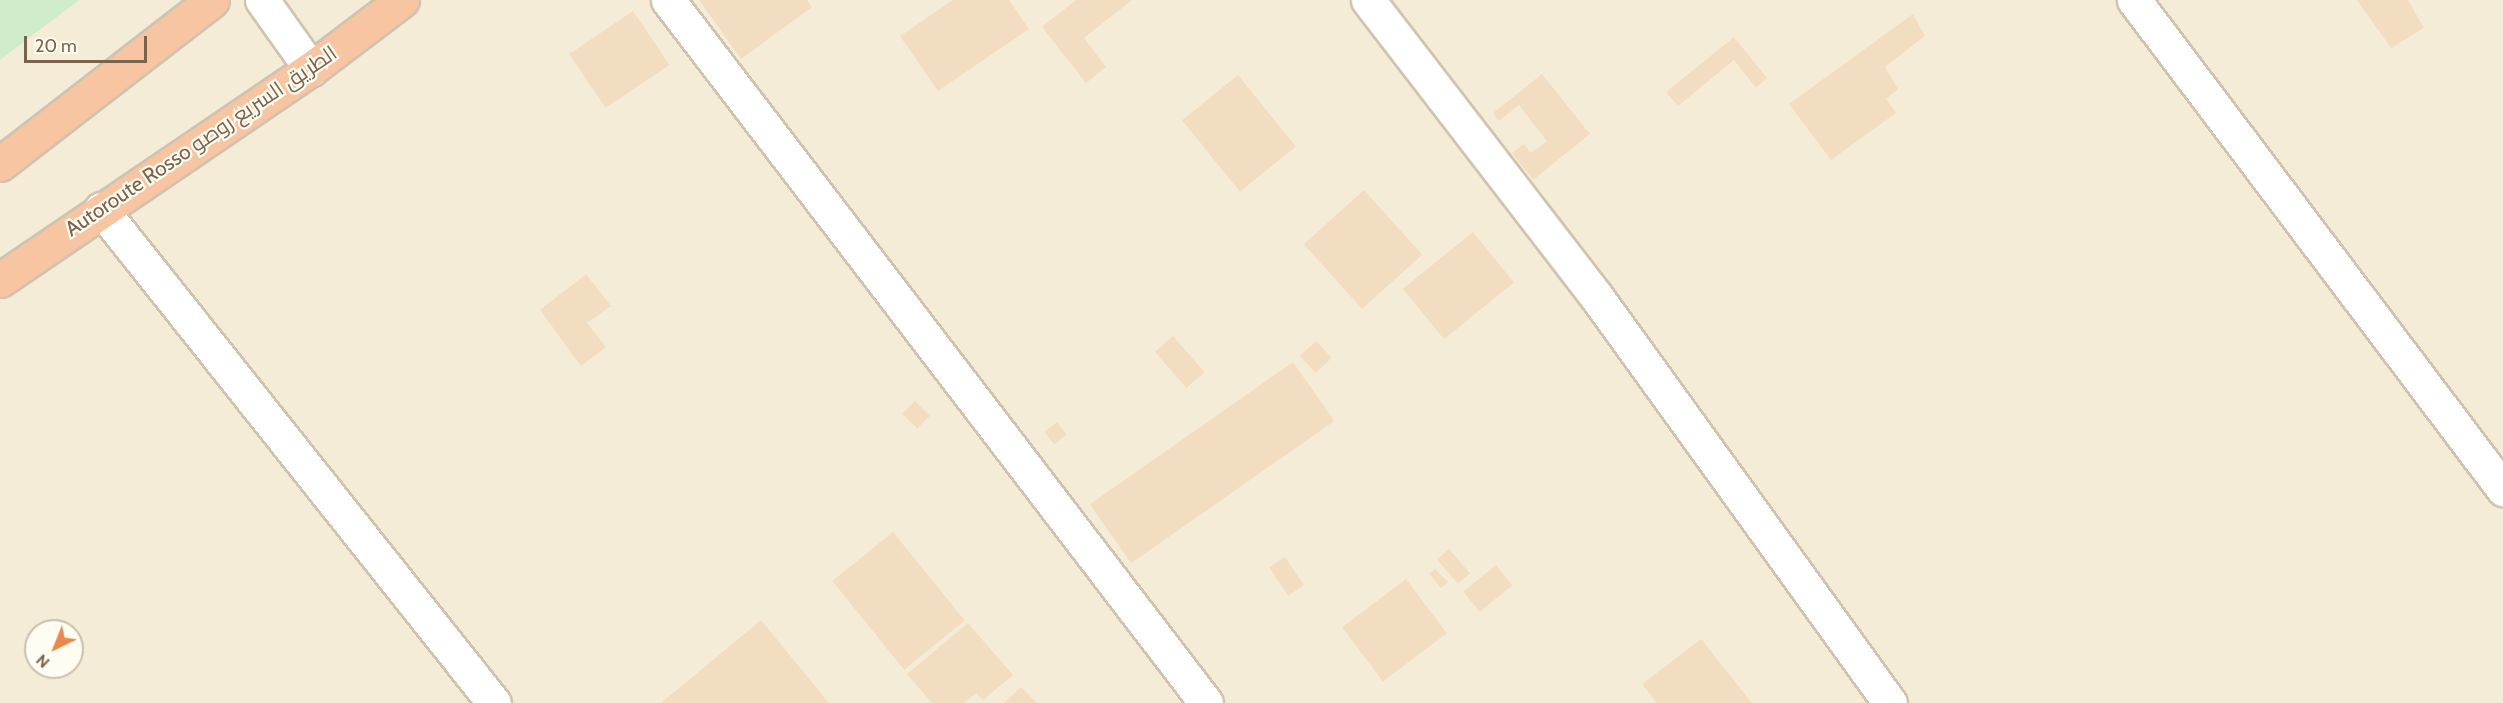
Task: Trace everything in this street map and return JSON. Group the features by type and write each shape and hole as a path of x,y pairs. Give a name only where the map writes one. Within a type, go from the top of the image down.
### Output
{"highway":[{"path":"0,164 212,0"},
{"name":"Autoroute Rosso الطريق السريع روصو","path":"0,280 101,208 311,69 402,0"}],"street":[{"path":"262,0 311,69"},
{"path":"668,0 1206,703"},
{"path":"1368,0 1596,296 1890,703"},
{"path":"2134,0 2503,489"},
{"path":"101,208 494,703"}],"shaded area":[{"path":"0,0 2503,0 2503,703 0,703"}],"green space":[{"path":"0,0 79,0 0,60"}],"building":[{"path":"699,0 807,0 812,7 741,59"},
{"path":"953,0 1009,0 1029,29 938,91 900,36"},
{"path":"1076,0 1132,0 1084,38 1106,67 1086,83 1042,27"},
{"path":"2357,0 2408,0 2424,28 2391,48"},
{"path":"633,11 669,65 606,108 569,54"},
{"path":"1913,14 1925,36 1885,67 1898,89 1886,99 1896,113 1831,160 1789,104"},
{"path":"1734,37 1767,78 1756,88 1734,60 1678,106 1666,92"},
{"path":"1542,74 1590,134 1533,180 1512,153 1524,144 1531,153 1547,141 1519,105 1499,121 1493,113"},
{"path":"1238,75 1296,146 1240,192 1182,120"},
{"path":"1364,190 1422,255 1362,309 1304,244"},
{"path":"1473,232 1514,283 1444,339 1403,289"},
{"path":"586,274 611,306 587,323 606,347 581,366 540,310"},
{"path":"1173,336 1204,372 1186,388 1155,352"},
{"path":"1316,341 1332,358 1316,373 1300,356"},
{"path":"1293,362 1334,421 1131,563 1090,504"},
{"path":"915,401 930,416 917,429 902,414"},
{"path":"1057,422 1067,435 1054,444 1044,432"},
{"path":"893,532 965,621 904,670 832,581"},
{"path":"1449,549 1470,573 1458,584 1437,559"},
{"path":"1285,557 1304,585 1288,596 1269,568"},
{"path":"1496,565 1512,585 1480,612 1463,591"},
{"path":"1435,569 1448,582 1441,588 1429,574"},
{"path":"1406,579 1447,633 1383,681 1342,627"},
{"path":"761,620 829,703 661,703"},
{"path":"968,623 1013,675 983,700 976,693 964,703 932,703 907,674"},
{"path":"1701,639 1752,703 1657,703 1642,684"},
{"path":"1021,687 1037,703 1004,703"}]}
